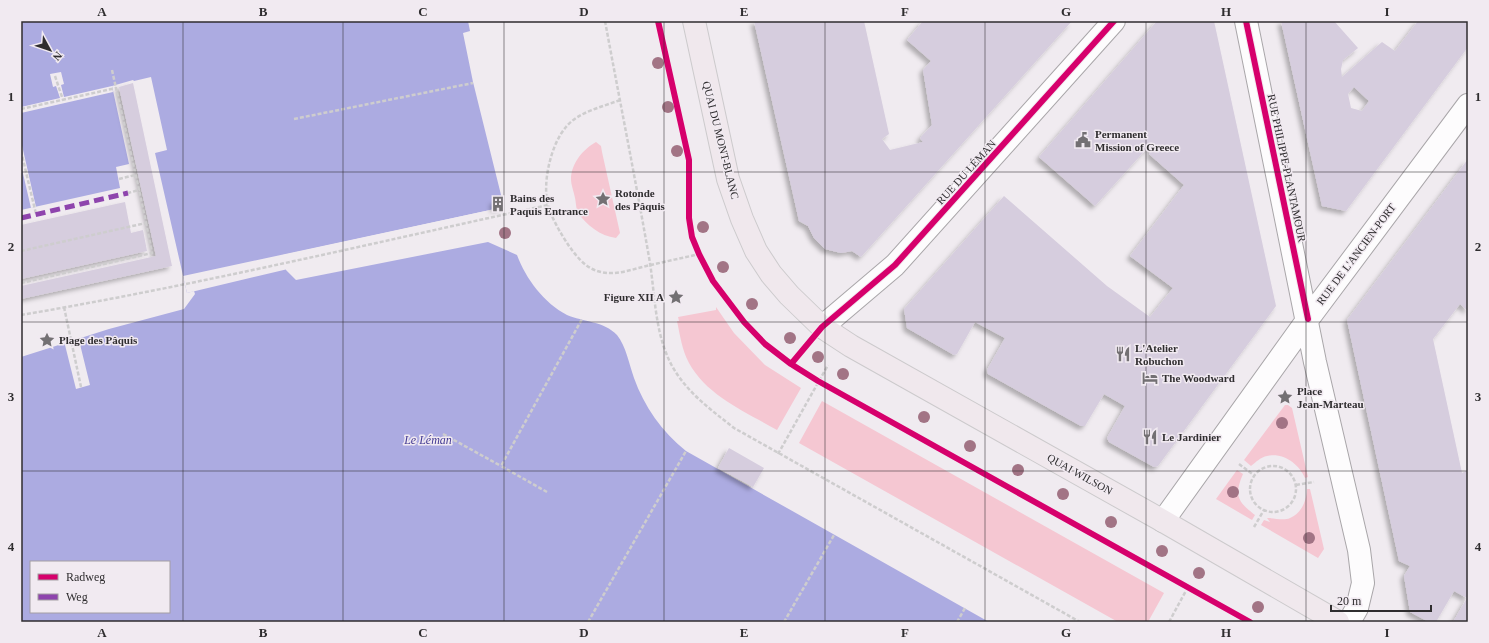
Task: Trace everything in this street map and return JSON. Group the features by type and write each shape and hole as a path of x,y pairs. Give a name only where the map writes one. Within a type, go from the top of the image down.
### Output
{"main road":[{"name":"QUAI DU MONT-BLANC","path":"694,21 728,179 742,220 756,251 771,274 789,295 822,327"},
{"name":"QUAI WILSON","path":"822,327 851,346 1163,521 1338,622"}],"street":[{"name":"RUE DU LÉMAN","path":"822,327 895,265 1114,21"},
{"name":"RUE PHILIPPE-PLANTAMOUR","path":"1246,21 1308,319"},
{"name":"RUE DE L'ANCIEN-PORT","path":"1163,521 1308,319 1468,105"},
{"path":"1308,319 1315,362 1359,550 1363,583 1357,608 1349,622"}],"path":[{"path":"605,21 650,265 658,326 670,362 681,381 691,393 734,428 1080,622"},
{"path":"21,283 152,253 112,70"},
{"path":"55,76 63,100"},
{"path":"294,119 473,82"},
{"path":"21,110 116,88"},
{"path":"620,100 580,116 565,128 554,150 549,164 547,184 548,205 561,234 580,260 592,269 603,273 613,274 698,252 702,261"},
{"path":"21,151 36,214"},
{"path":"119,179 135,175"},
{"path":"128,193 139,190"},
{"path":"21,314 185,284 548,205"},
{"path":"21,252 146,223"},
{"path":"64,307 81,387"},
{"path":"501,466 582,320"},
{"path":"778,454 815,379 828,365"},
{"path":"815,379 825,385"},
{"path":"443,434 547,492"},
{"path":"588,622 686,451"},
{"path":"1236,462 1255,476"},
{"path":"1273,466 1283,468 1292,475 1296,485 1296,495 1292,504 1284,510 1274,513 1264,510 1256,505 1251,496 1250,485 1255,476 1263,469 1273,466"},
{"path":"1296,485 1315,482"},
{"path":"1254,527 1264,510"},
{"path":"784,622 834,535"},
{"path":"1181,583 1195,591"},
{"path":"1169,622 1188,587"},
{"path":"957,622 965,608"}],"shaded area":[{"path":"596,142 601,146 620,233 616,238 605,235 594,229 578,213 577,210 571,181 573,168 582,153"},
{"path":"716,307 734,333 765,365 801,388 777,430 740,410 717,394 706,385 689,363 682,342 677,321 679,321 678,317 716,310"},
{"path":"822,401 1164,593 1148,622 1118,622 799,443"},
{"path":"1285,405 1292,408 1308,477 1305,478 1295,464 1290,460 1279,456 1273,455 1265,457 1251,466 1244,460"},
{"path":"1237,470 1243,474 1240,481 1238,493 1239,497 1244,506 1255,515 1252,520 1216,499"},
{"path":"1307,489 1310,489 1324,549 1318,558 1261,525 1264,520 1270,522 1267,518 1285,519 1294,516 1303,506"}],"water":[{"name":"Le Léman","path":"21,21 468,21 470,31 463,33 473,82 504,207 283,255 286,270 296,280 488,242 517,255 525,273 537,290 551,304 567,315 600,324 612,330 617,335 625,350 634,378 643,399 669,436 686,451 989,622 21,622 21,357 109,329 184,309 195,294 194,291 187,293 155,153 167,150 151,77 112,86 129,164 116,167 120,188 21,210"}],"pier":[{"path":"61,72 64,84 61,85 64,97 112,86 113,92 21,113 21,107 60,98 56,86 53,87 50,74"},
{"path":"21,141 36,207 31,208 21,165"},
{"path":"504,207 505,209 285,256 288,269 187,293 183,276"},
{"path":"78,336 90,385 76,389 64,341"}],"building":[{"path":"754,21 864,21 889,134 882,139 890,150 923,142 920,138 932,125 923,70 931,61 907,40 923,21 1072,21 861,257 852,251 841,253 825,249 814,238 808,226 799,221"},
{"path":"1157,21 1214,21 1276,306 1158,466 1154,467 1109,442 1107,438 1125,406 1104,394 1085,426 1081,426 988,374 987,370 1005,338 975,322 957,354 954,355 907,328 904,309 1004,196 1107,286 1150,317 1173,288 1130,256 1184,185 1149,154 1152,150 1148,147 1095,206 1039,157"},
{"path":"1281,21 1334,21 1358,48 1343,60 1341,69 1342,77 1382,42 1395,51 1418,21 1468,21 1468,47 1346,211 1322,206","holes":["1354,87 1369,101 1362,111 1351,108 1348,94"]},
{"path":"133,83 172,266 21,299 21,286 156,256 119,87"},
{"path":"1468,159 1468,311 1460,304 1433,339 1462,473 1468,470 1468,622 1453,622 1467,598 1454,591 1436,622 1429,622 1410,612 1404,576 1410,566 1399,561 1347,320"},
{"name":"Bains des Paquis Entrance","path":"503,199 504,207 494,209 493,201"},
{"path":"125,202 131,233 143,230 147,251 21,279 21,225"},
{"path":"729,448 764,468 753,487 718,468"}],"marked path":[{"path":"21,218 128,193"}],"cycle path":[{"path":"658,21 689,160 689,218 692,237 713,281 744,322 765,344 791,364 818,381 1250,622"},
{"path":"791,364 822,327 895,265 1114,21"},
{"path":"1246,21 1308,319"}],"place":[{"name":"Permanent Mission of Greece","path":"1083,140"},
{"name":"Rotonde des Pâquis","path":"603,199"},
{"name":"Bains des Paquis Entrance","path":"498,204"},
{"name":"Figure XII A","path":"676,297"},
{"name":"Plage des Pâquis","path":"47,340"},
{"name":"L'Atelier Robuchon","path":"1123,354"},
{"name":"The Woodward","path":"1150,378"},
{"name":"Place Jean-Marteau","path":"1285,397"},
{"name":"Le Jardinier","path":"1150,437"}]}
